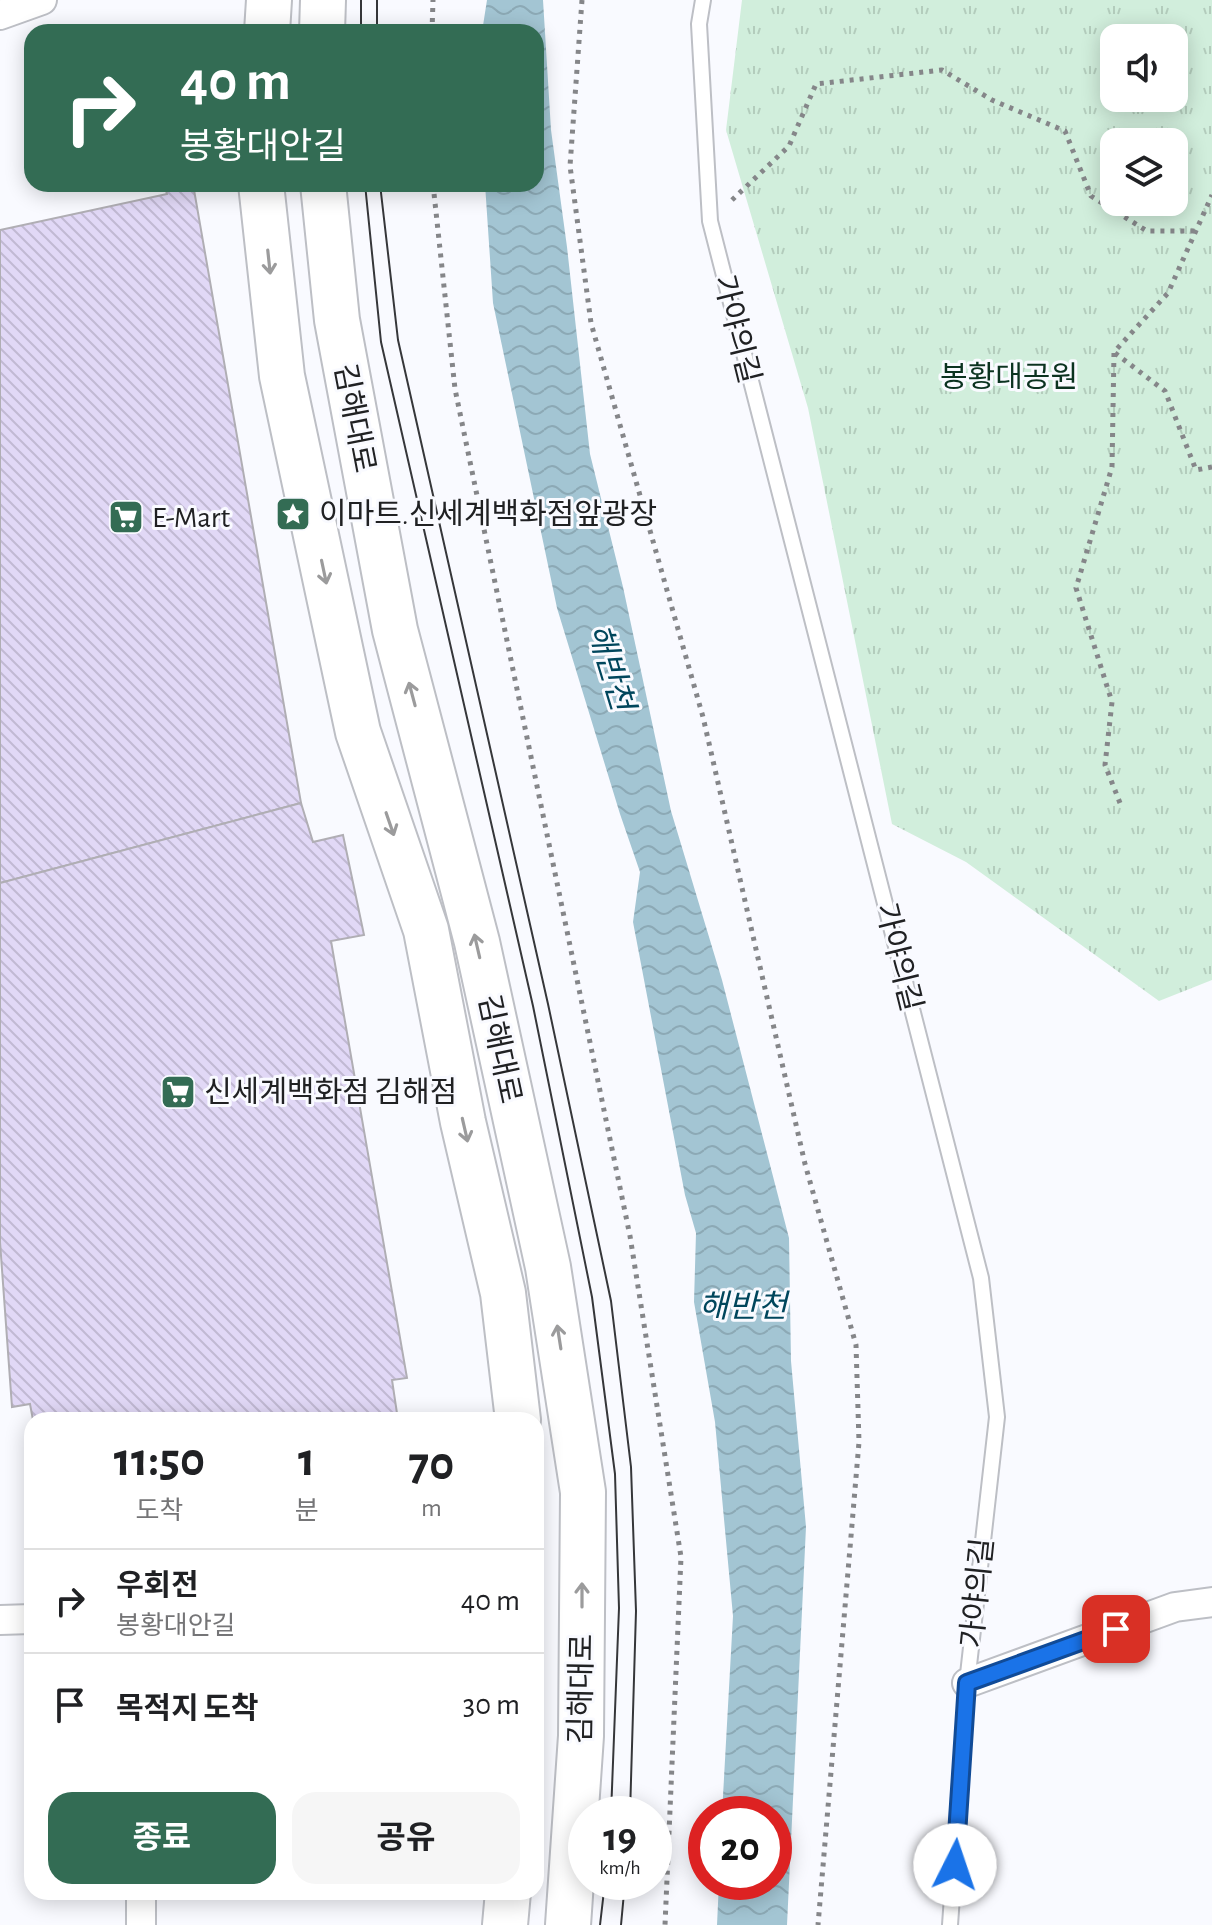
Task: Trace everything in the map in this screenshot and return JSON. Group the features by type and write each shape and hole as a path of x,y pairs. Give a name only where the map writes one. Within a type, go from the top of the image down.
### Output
{"main road":[{"path":"268,24 269,0"},
{"path":"322,24 323,0"},
{"name":"김해대로","path":"262,192 282,376 358,732 426,930 463,1122 503,1293 517,1412"},
{"name":"김해대로","path":"324,192 337,320 395,630 477,942 548,1267 583,1492 581,1736 568,1925"},
{"path":"505,1925 507,1900"}],"street":[{"path":"0,15 42,0"},
{"path":"967,1683 1175,1607 1212,1602"},
{"path":"0,1620 24,1619"},
{"path":"141,1900 141,1925"}],"lane":[{"name":"가야의길","path":"703,0 699,24 710,221 981,1278 997,1417 967,1683 950,1925"}],"path":[{"path":"432,24 433,0"},
{"path":"582,0 570,166 591,323 703,717 805,1164 856,1345 859,1442 818,1925"},
{"path":"710,221 789,146 816,84 942,70 992,100 1065,131 1091,196 1147,231 1195,231"},
{"path":"434,192 455,389 630,1236 681,1557 665,1925"},
{"path":"1120,803 1105,765 1112,702 1076,588 1112,467 1114,352 1168,293 1212,195"},
{"path":"1114,352 1165,391 1196,470 1212,467"}],"green space":[{"name":"봉황대공원","path":"742,0 1212,0 1212,980 1159,1001 966,862 892,824 808,408 726,130"}],"water":[{"name":"해반천","path":"487,0 543,0 551,130 590,454 623,587 671,811 722,980 789,1238 791,1361 806,1527 792,1820 792,1796 723,1796 733,1616 715,1422 694,1302 696,1233 685,1195 633,922 640,872 557,608 493,303 486,192 544,192 544,24 483,24"},
{"name":"해반천","path":"718,1900 788,1900 787,1925 717,1925"}],"building":[{"name":"E-Mart","path":"194,192 301,803 0,883 0,230 167,194"},
{"name":"신세계백화점 김해점","path":"301,803 313,842 343,835 364,935 331,941 407,1378 392,1380 397,1412 32,1412 30,1404 12,1407 0,1242 0,883"}],"tram line":[{"path":"361,0 361,24"},
{"path":"377,0 377,24"},
{"path":"366,192 381,342 533,1006 592,1297 615,1474 619,1608 612,1796"},
{"path":"381,192 398,340 548,1004 611,1301 631,1467 636,1611 631,1796"},
{"path":"600,1925 603,1900"},
{"path":"621,1925 623,1900"}],"place":[{"name":"이마트.신세계백화점앞광장","path":"293,514"},
{"name":"E-Mart","path":"126,517"},
{"name":"신세계백화점 김해점","path":"178,1092"}],"route":[{"path":"955,1865 967,1683 1116,1629"}]}
